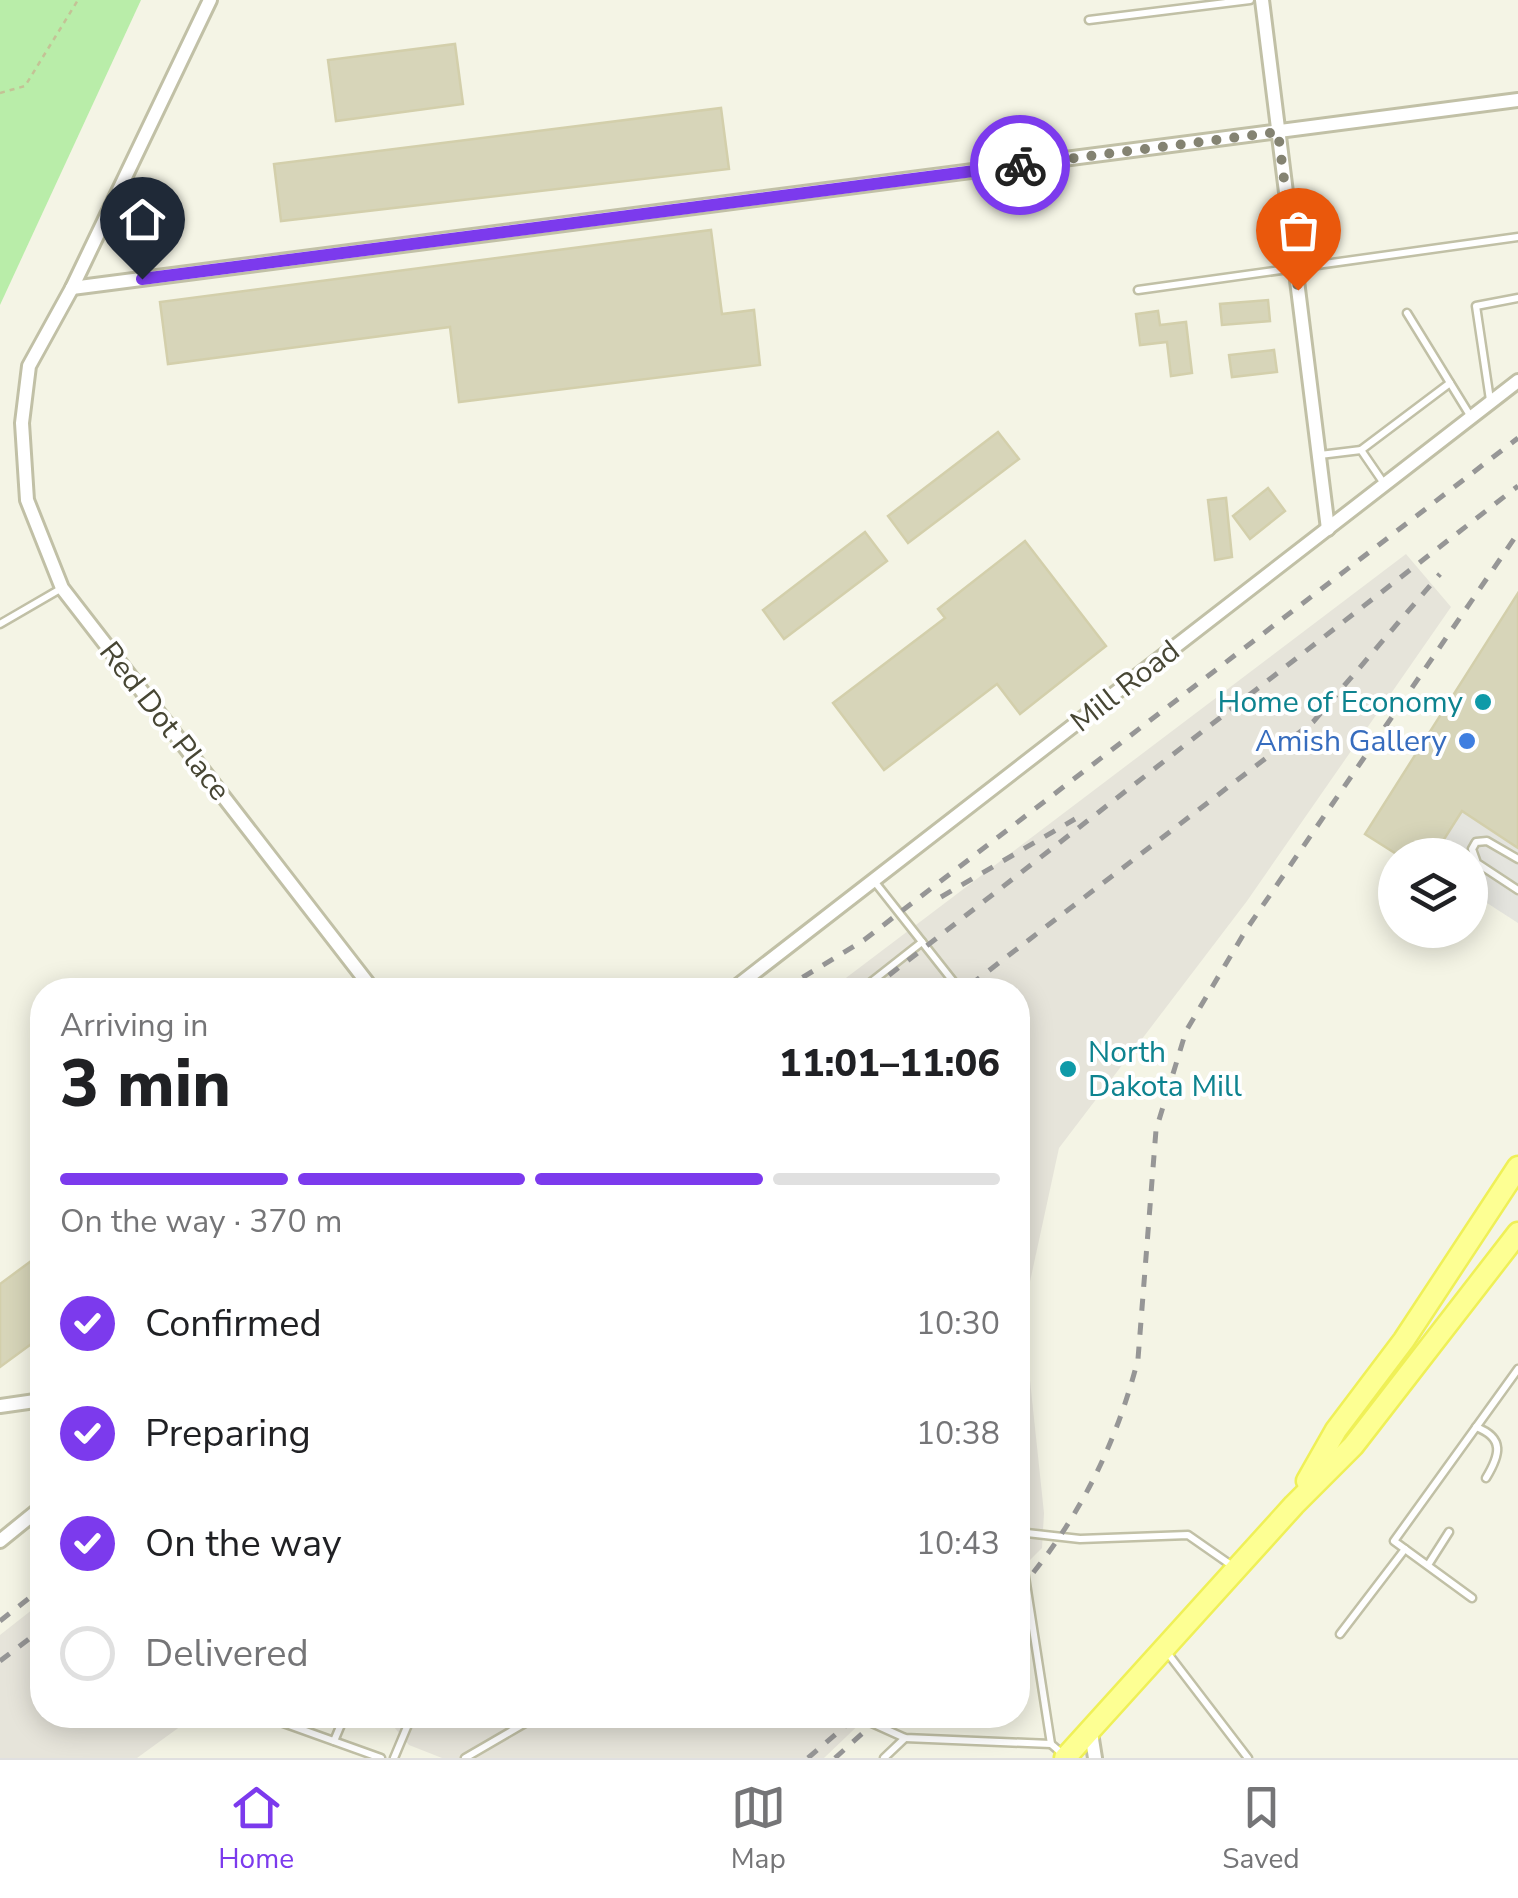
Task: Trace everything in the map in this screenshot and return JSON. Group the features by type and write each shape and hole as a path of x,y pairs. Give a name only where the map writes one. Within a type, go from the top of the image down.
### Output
{"main road":[{"path":"1294,1505 1336,1430 1404,1340 1518,1167"},
{"path":"1061,1753 1091,1732 1294,1505 1353,1446 1518,1233"}],"street":[{"name":"Red Dot Place","path":"210,0 72,288 30,366 22,423 26,500 62,588 365,978"},
{"path":"1262,0 1328,529"},
{"path":"72,288 1518,100"},
{"name":"Mill Road","path":"747,978 1518,381"},
{"path":"0,1406 30,1402"},
{"path":"0,1541 30,1517"},
{"path":"1091,1732 1094,1758"}],"lane":[{"path":"1090,20 1250,0"},
{"path":"1138,290 1295,265 1518,237"},
{"path":"1490,403 1476,306 1518,298"},
{"path":"1408,313 1471,418"},
{"path":"1318,455 1361,450 1450,383"},
{"path":"1361,450 1385,485"},
{"path":"0,624 62,588"},
{"path":"1518,859 1488,841 1476,842 1472,849 1476,863 1518,890"},
{"path":"874,880 950,978"},
{"path":"876,978 922,942"},
{"path":"1472,1598 1394,1541 1518,1369"},
{"path":"1476,1427 1490,1432 1498,1443 1500,1456 1486,1478"},
{"path":"1428,1565 1449,1532"},
{"path":"1030,1533 1080,1539 1188,1535 1237,1569"},
{"path":"1340,1634 1404,1549"},
{"path":"883,1728 905,1738 1061,1753 1030,1594"},
{"path":"1165,1650 1248,1758"},
{"path":"298,1728 381,1758"},
{"path":"334,1741 340,1728"},
{"path":"394,1758 407,1728"},
{"path":"465,1758 516,1728"},
{"path":"884,1758 905,1738"}],"path":[{"path":"0,93 25,86 78,0"}],"shaded area":[{"name":"North Dakota Mill","path":"1406,554 1451,607 1247,901 1059,1148 1030,1282 1030,978 846,978"},
{"path":"1462,811 1518,848 1518,923 1488,904 1488,838 1445,838"},
{"name":"North Dakota Mill","path":"1030,1380 1044,1513 1042,1548 1030,1560"},
{"path":"30,1611 30,1728 178,1728 137,1758 0,1758 0,1635"},
{"path":"395,1728 855,1728 824,1758 442,1758 409,1745"}],"green space":[{"path":"0,0 141,0 0,305"}],"building":[{"path":"455,44 463,104 336,121 328,60"},
{"path":"721,108 729,169 281,221 274,164"},
{"path":"711,230 722,314 754,310 760,365 459,402 450,327 168,364 160,302"},
{"path":"1268,300 1270,321 1222,325 1220,304"},
{"path":"1158,311 1160,325 1186,322 1192,373 1171,376 1167,342 1140,345 1136,314"},
{"path":"1274,350 1277,372 1232,377 1229,355"},
{"path":"998,432 1019,459 908,543 888,516"},
{"path":"1268,488 1285,511 1250,539 1233,516"},
{"path":"1226,498 1232,557 1215,560 1208,500"},
{"path":"865,532 887,561 784,639 763,610"},
{"path":"1025,541 1106,646 1020,714 997,684 884,770 833,703 945,618 938,609"},
{"name":"Home of Economy","path":"1518,593 1518,848 1462,811 1445,838 1378,838 1378,842 1365,834"},
{"path":"30,1262 30,1345 0,1367 0,1284"}],"railway":[{"path":"802,978 864,940 1518,438"},
{"path":"885,978 1518,486"},
{"path":"1030,1576 1059,1538 1092,1482 1129,1391 1138,1359 1156,1130 1186,1031 1246,930 1518,533"},
{"path":"979,978 1313,722 1440,574"},
{"path":"941,897 1075,819"},
{"path":"0,1621 30,1597"},
{"path":"0,1661 30,1638"},
{"path":"808,1758 843,1728"},
{"path":"835,1758 868,1728"}],"way so far":[{"path":"1020,165 1278,132 1298,290"}],"place":[{"name":"Home of Economy","path":"1483,702"},
{"name":"Amish Gallery","path":"1467,741"},
{"name":"North Dakota Mill","path":"1068,1069"}],"route":[{"path":"142,279 1020,165"}]}
